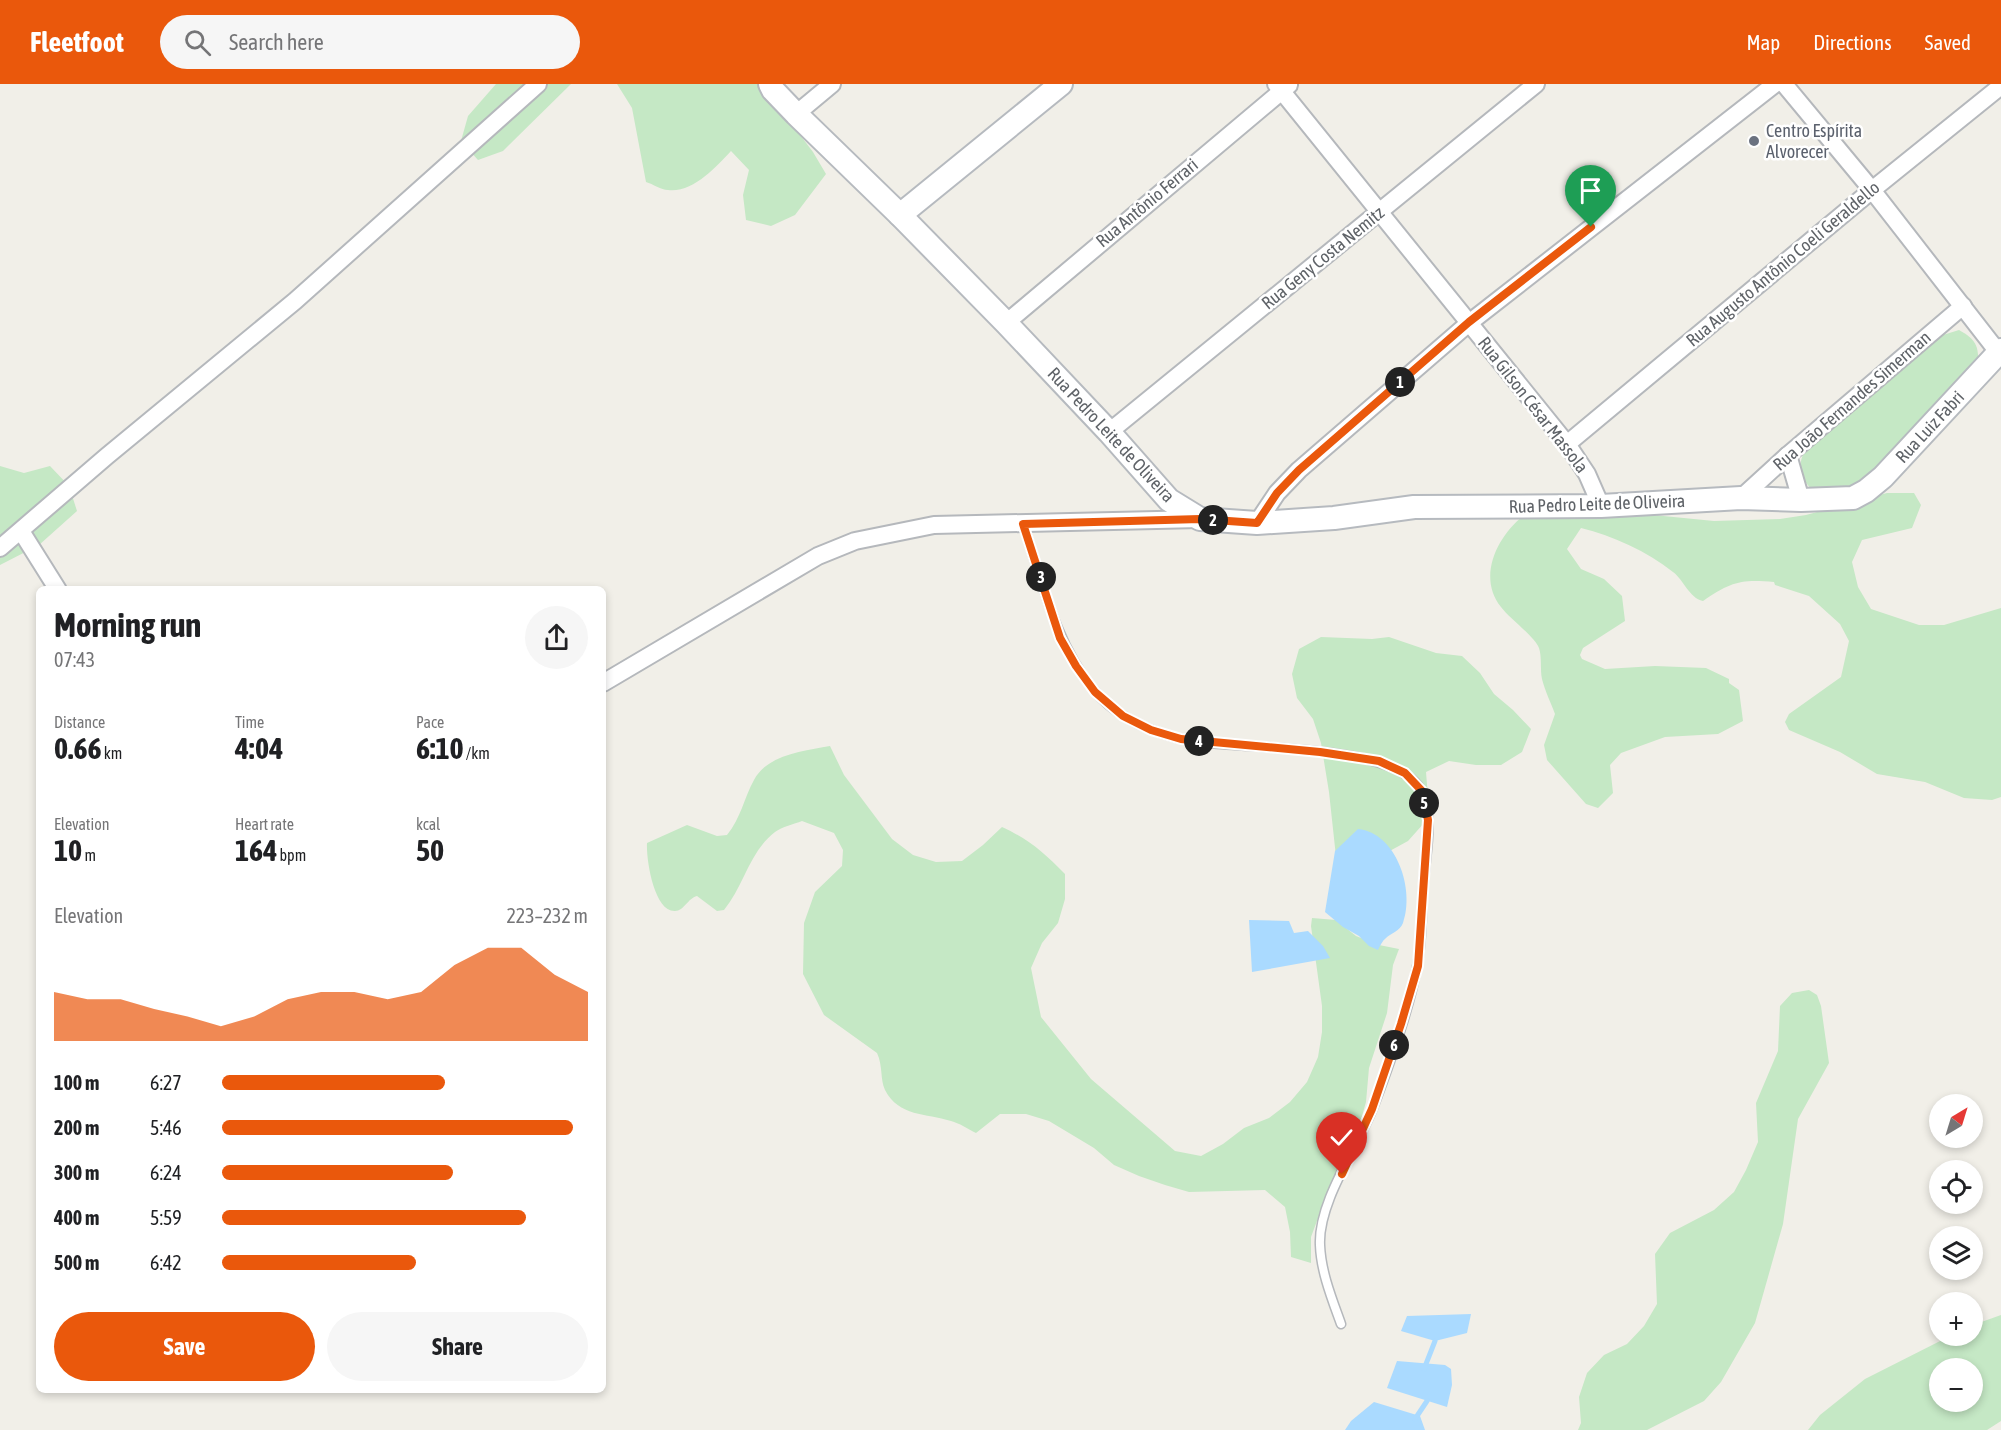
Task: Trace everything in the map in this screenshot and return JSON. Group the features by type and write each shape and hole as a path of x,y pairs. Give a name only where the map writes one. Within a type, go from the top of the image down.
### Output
{"street":[{"path":"0,548 107,456 295,301 538,84"},
{"name":"Rua Pedro Leite de Oliveira","path":"770,84 796,114 1006,323 1109,432 1169,501 1200,519 1257,523 1334,518 1414,507 1601,506 1741,498 1801,500 1853,498"},
{"path":"796,114 832,84"},
{"path":"900,215 1061,84"},
{"name":"Rua Geny Costa Nemitz","path":"1109,432 1536,84"},
{"path":"1257,523 1277,493 1299,470 1469,322 1774,84"},
{"path":"1784,84 2000,351"},
{"name":"Rua Gilson César Massola","path":"1282,86 1379,213 1566,444 1587,474 1601,506"},
{"name":"Rua Antônio Ferrari","path":"1006,323 1282,86"},
{"name":"Rua Augusto Antônio Coeli Geraldello","path":"1566,444 2001,86"},
{"name":"Rua João Fernandes Simerman","path":"1741,498 1788,454 1963,306"},
{"name":"Rua Luiz Fabri","path":"1853,498 1883,477 2000,351"},
{"path":"1788,454 1801,500"},
{"path":"606,681 818,556 845,545 934,525 1200,519"},
{"path":"21,531 55,586"}],"lane":[{"path":"1023,524 1060,638 1076,666 1095,692 1123,716 1151,730 1181,739 1320,752 1379,761 1405,773 1422,791 1428,820 1418,966 1372,1109 1325,1210 1320,1244 1327,1284 1341,1324"}],"green space":[{"path":"496,84 571,84 503,151 478,160 461,141 468,116"},
{"path":"617,84 769,84 826,174 795,215 771,226 746,220 743,195 749,170 731,151 703,178 686,187 665,190 646,182 632,108"},
{"path":"1959,330 1975,343 1978,364 1870,483 1815,493 1801,473 1800,468 1805,449 1943,335"},
{"path":"0,466 24,473 50,466 69,486 77,511 39,545 0,565"},
{"path":"1887,493 1914,493 1921,505 1912,528 1862,540 1852,562 1858,587 1871,609 1919,625 1944,625 2001,608 2001,797 1992,800 1964,798 1925,782 1877,774 1840,752 1789,730 1785,722 1789,714 1841,677 1849,641 1840,624 1809,596 1775,585 1774,582 1752,581 1736,583 1703,601 1690,593 1677,575 1652,557 1605,535 1581,528 1567,549 1581,569 1604,579 1622,596 1625,621 1583,648 1580,655 1582,659 1605,669 1655,666 1706,668 1729,679 1729,683 1739,690 1743,721 1718,734 1665,737 1621,753 1610,765 1613,793 1598,808 1586,804 1547,760 1544,745 1555,714 1542,679 1539,648 1501,607 1494,595 1491,583 1493,558 1505,535 1514,525 1523,516 1623,512 1714,521 1780,519 1806,515"},
{"path":"1321,637 1372,639 1389,637 1436,653 1462,656 1480,673 1494,694 1531,729 1522,752 1501,765 1476,765 1449,761 1426,772 1428,797 1425,822 1408,841 1386,853 1337,866 1321,743 1313,719 1297,698 1292,674 1299,649"},
{"path":"830,746 844,775 892,839 913,855 936,862 962,861 1002,827 1036,847 1065,874 1065,899 1058,923 1042,943 1031,968 1041,1017 1091,1079 1175,1151 1201,1156 1223,1144 1244,1128 1269,1118 1290,1102 1307,1082 1318,1057 1322,1032 1322,1006 1311,926 1312,918 1336,920 1356,936 1379,945 1399,949 1393,965 1387,1013 1369,1068 1366,1102 1357,1134 1349,1144 1328,1191 1311,1237 1311,1263 1291,1257 1290,1232 1285,1207 1265,1190 1189,1192 1139,1176 1114,1165 1094,1148 1049,1121 1026,1114 1000,1114 976,1133 942,1118 905,1110 891,1099 882,1081 877,1053 824,1015 803,974 804,923 815,892 842,866 843,850 834,833 802,821 775,832 759,849 724,910 717,911 697,896 675,911 668,909 662,903 650,872 647,843 687,825 717,836 727,835 736,822 754,780 768,764 798,752"},
{"path":"1809,990 1817,995 1821,1006 1829,1063 1798,1119 1783,1224 1755,1323 1721,1382 1704,1401 1647,1430 1578,1430 1581,1423 1579,1397 1587,1373 1604,1355 1627,1344 1644,1326 1657,1304 1655,1254 1670,1233 1714,1210 1734,1192 1746,1170 1758,1142 1756,1103 1778,1051 1780,1006 1792,993"},
{"path":"2001,1315 2001,1421 1987,1430 1808,1430 1820,1415 1865,1379 1930,1346 1983,1346 1983,1321"}],"water":[{"path":"1358,829 1372,833 1393,852 1400,865 1407,895 1402,926 1385,939 1378,950 1369,946 1325,912 1335,851"},
{"path":"1249,920 1289,921 1294,933 1308,931 1323,946 1330,958 1252,972"},
{"path":"1471,1314 1467,1333 1435,1341 1401,1331 1407,1316"},
{"path":"1397,1361 1445,1365 1451,1369 1452,1385 1447,1407 1387,1388"},
{"path":"1374,1402 1420,1416 1425,1430 1345,1430 1351,1421"}],"waterway":[{"path":"1424,1369 1435,1341"},
{"path":"1415,1419 1427,1401"}],"place":[{"name":"Centro Espírita Alvorecer","path":"1754,141"}],"route":[{"path":"1342,1174 1372,1109 1418,966 1428,820 1422,791 1405,773 1379,761 1320,752 1181,739 1151,730 1123,716 1095,692 1076,666 1060,638 1023,524 1200,519 1257,523 1277,493 1299,470 1469,322 1591,227"}]}
